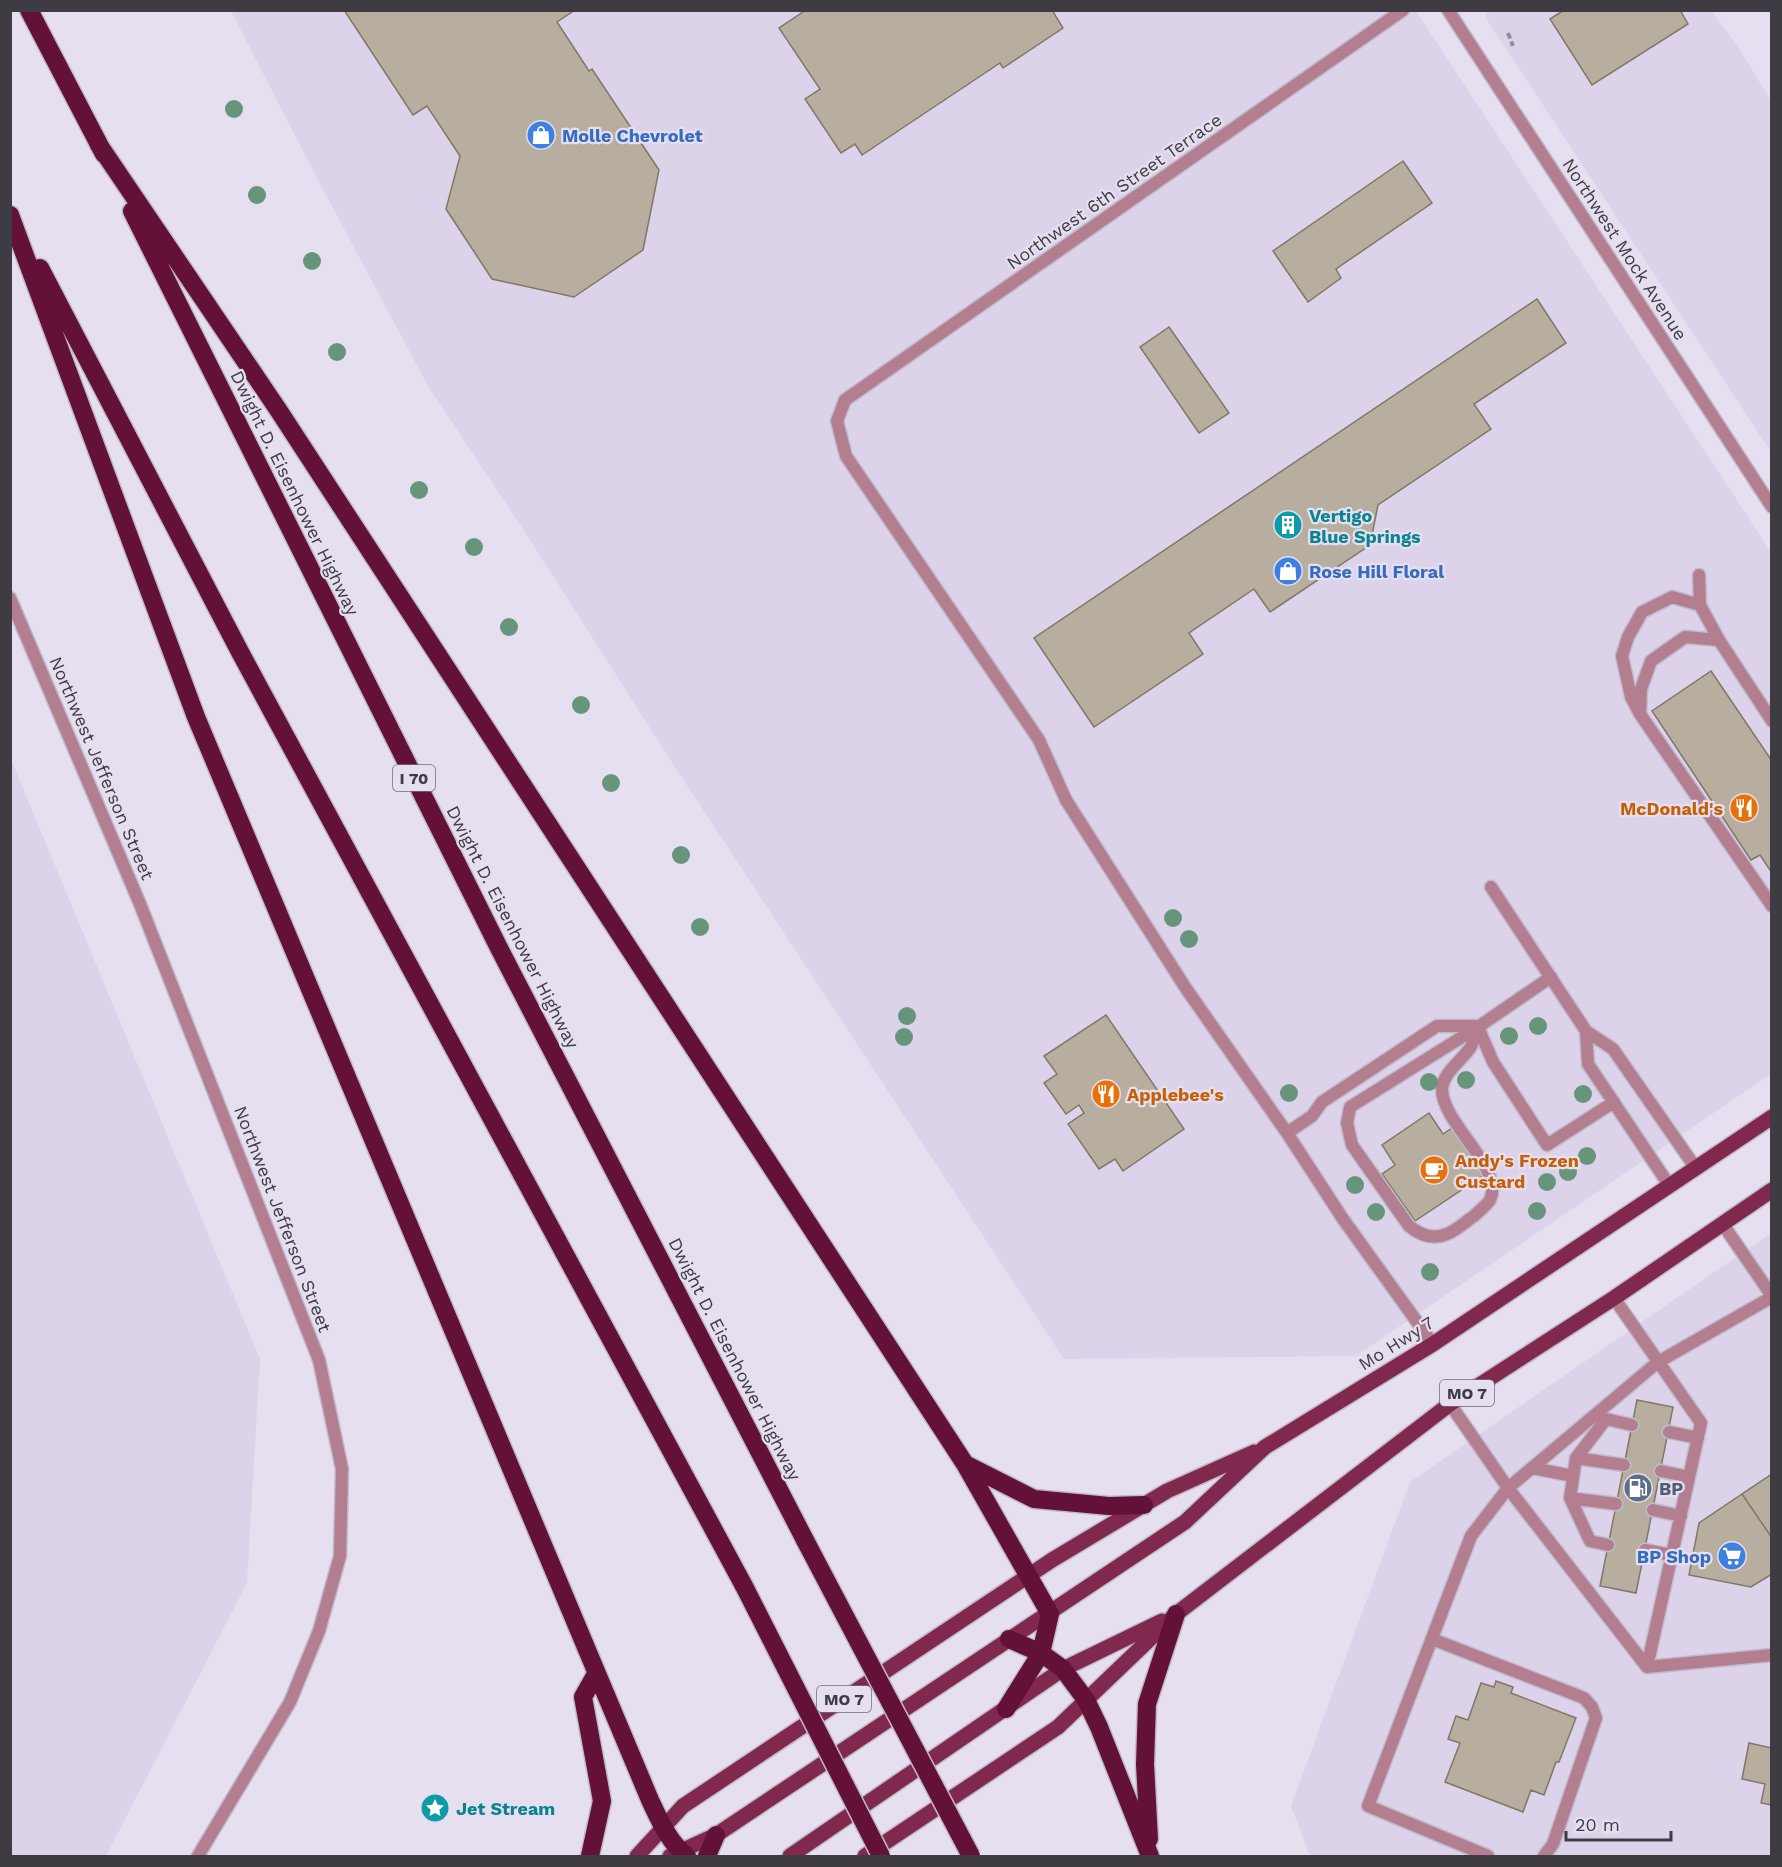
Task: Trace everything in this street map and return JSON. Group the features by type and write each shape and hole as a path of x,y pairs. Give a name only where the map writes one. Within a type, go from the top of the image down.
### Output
{"highway":[{"name":"Dwight D. Eisenhower Highway","path":"29,10 99,145 500,950 971,1857"},
{"path":"99,145 279,411 965,1464 1050,1614 1041,1653 1006,1709"},
{"path":"10,213 240,652 744,1586 881,1857"},
{"path":"10,213 196,717 596,1674 650,1800 679,1855"},
{"path":"965,1464 1034,1499 1109,1506 1144,1505"},
{"path":"1150,1856 1145,1764 1147,1704 1176,1614"},
{"path":"1009,1639 1041,1653 1063,1669 1086,1700 1150,1856"},
{"path":"590,1857 602,1801 583,1697 596,1674"},
{"path":"707,1857 716,1835"}],"main road":[{"name":"Mo Hwy 7","path":"1050,1614 1185,1522 1265,1447 1433,1344 1772,1117"},
{"name":"MO 7","path":"865,1857 1058,1727 1176,1614 1450,1404 1614,1298 1772,1190"},
{"name":"MO 7","path":"637,1857 683,1806 1028,1576 1167,1491 1265,1447"},
{"name":"MO 7","path":"679,1855 716,1835 1050,1614"},
{"name":"MO 7","path":"790,1857 1063,1669 1176,1614"}],"street":[{"name":"Northwest 6th Street Terrace","path":"1287,1133 1185,987 1125,895 1066,800 1039,740 846,456 837,421 845,400 1403,10"},
{"name":"Northwest Mock Avenue","path":"1448,10 1772,507"},
{"path":"1699,575 1700,605 1719,640 1772,721"},
{"path":"1700,605 1672,597 1642,612 1628,637 1622,656 1631,697 1640,714 1772,906"},
{"name":"Northwest Jefferson Street","path":"10,598 140,904 319,1360 342,1469 340,1556 319,1631 290,1702 198,1857"},
{"path":"1640,714 1641,689 1652,661 1685,636 1719,640"},
{"path":"1491,886 1586,1031 1613,1049 1695,1167"},
{"path":"1478,1027 1472,1046 1449,1072 1442,1089 1447,1107 1456,1124 1485,1166 1492,1190 1490,1200 1482,1210 1448,1234 1430,1236 1416,1232 1409,1226 1352,1145 1348,1132 1347,1114 1350,1107 1478,1027 1551,977"},
{"path":"1433,1344 1343,1219 1287,1133 1312,1116 1323,1102 1437,1026 1478,1027"},
{"path":"1478,1027 1493,1062 1547,1145 1614,1102"},
{"path":"1586,1031 1588,1064 1669,1185"},
{"path":"1488,1857 1368,1806 1471,1536 1509,1488 1658,1362 1772,1296 1722,1223"},
{"path":"1614,1298 1701,1423 1647,1667"},
{"path":"1450,1404 1509,1488 1647,1667"},
{"path":"1608,1545 1590,1541 1570,1498 1576,1458 1606,1419 1632,1425"},
{"path":"1669,1432 1698,1438"},
{"path":"1576,1458 1624,1466"},
{"path":"1532,1468 1573,1476"},
{"path":"1661,1471 1689,1477"},
{"path":"1570,1498 1616,1504"},
{"path":"1653,1510 1681,1516"},
{"path":"1645,1550 1672,1555"},
{"path":"1432,1639 1584,1698 1592,1707 1596,1718 1552,1844 1544,1857"},
{"path":"1647,1667 1772,1655"}],"path":[{"path":"1508,33 1513,46"}],"shaded area":[{"path":"231,11 1416,11 1771,552 1771,1074 1356,1356 1064,1359 428,386"},
{"path":"1485,11 1712,11 1740,50 1771,101 1771,452 1487,20"},
{"path":"10,757 260,1359 247,1583 106,1856 11,1856"},
{"path":"1771,1233 1771,1856 1310,1856 1291,1806 1410,1482"}],"building":[{"name":"Molle Chevrolet","path":"344,10 575,10 557,22 589,71 592,69 659,170 643,250 574,297 492,279 446,209 460,156 427,106 413,115"},
{"path":"806,10 1052,10 1063,28 1003,68 1000,63 862,155 855,144 841,153 805,99 820,89 779,28"},
{"path":"1564,10 1680,10 1688,24 1592,85 1550,19"},
{"path":"1403,161 1432,203 1336,269 1341,278 1308,302 1273,251"},
{"name":"Vertigo Blue Springs","path":"1537,299 1566,343 1474,404 1491,429 1378,505 1370,545 1270,612 1254,589 1189,633 1203,654 1094,727 1034,638"},
{"path":"1169,327 1229,413 1199,433 1140,347"},
{"name":"McDonald's","path":"1711,671 1772,761 1772,873 1760,855 1751,860 1652,711"},
{"name":"Applebee's","path":"1106,1015 1184,1129 1123,1171 1115,1159 1099,1169 1068,1124 1084,1113 1079,1105 1066,1114 1044,1083 1057,1074 1044,1056"},
{"name":"Andy's Frozen Custard","path":"1429,1113 1443,1134 1452,1128 1484,1175 1415,1221 1382,1174 1395,1165 1382,1145"},
{"name":"BP","path":"1637,1400 1673,1407 1636,1593 1600,1586"},
{"path":"1772,1474 1772,1538 1742,1494"},
{"name":"BP Shop","path":"1742,1494 1772,1538 1772,1574 1751,1587 1689,1575 1699,1523"},
{"path":"1496,1681 1513,1687 1511,1693 1576,1718 1544,1795 1531,1790 1523,1812 1445,1782 1460,1743 1448,1739 1456,1716 1468,1720 1481,1683 1494,1687"},
{"path":"1749,1743 1772,1748 1772,1805 1761,1803 1765,1784 1742,1779"}],"place":[{"name":"Molle Chevrolet","path":"541,135"},
{"name":"Vertigo Blue Springs","path":"1288,525"},
{"name":"Rose Hill Floral","path":"1288,571"},
{"name":"McDonald's","path":"1744,808"},
{"name":"Applebee's","path":"1106,1094"},
{"name":"Andy's Frozen Custard","path":"1434,1170"},
{"name":"BP","path":"1638,1488"},
{"name":"BP Shop","path":"1732,1556"},
{"name":"Jet Stream","path":"435,1808"}]}
